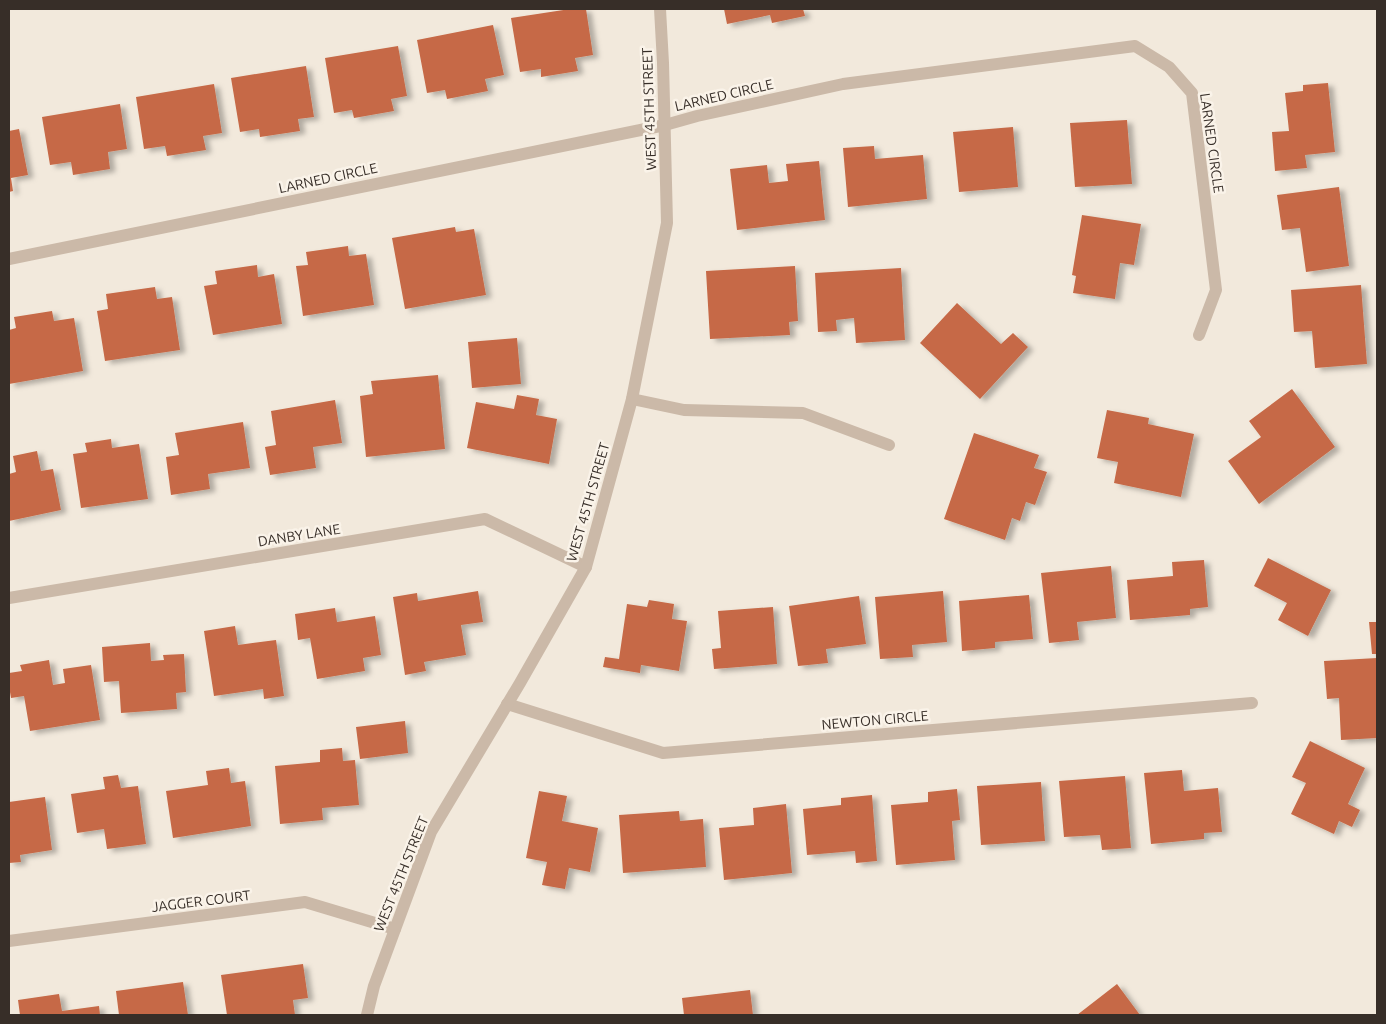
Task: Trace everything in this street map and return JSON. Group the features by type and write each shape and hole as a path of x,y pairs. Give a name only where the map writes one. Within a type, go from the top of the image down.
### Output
{"street":[{"name":"WEST 45TH STREET","path":"366,1015 374,986 431,832 586,567 632,399 667,224 660,9"},
{"name":"LARNED CIRCLE","path":"9,259 665,125 706,114 843,84 1135,46 1170,67 1192,93 1216,290 1199,335"},
{"path":"632,399 684,410 803,414 889,444"},
{"name":"DANBY LANE","path":"9,598 485,519 586,567"},
{"name":"NEWTON CIRCLE","path":"507,704 663,754 1252,703"},
{"name":"JAGGER COURT","path":"9,941 305,902 395,930"}],"building":[{"path":"570,9 586,9 593,55 575,58 578,71 541,77 541,69 520,72 511,18"},
{"path":"724,9 803,9 805,16 772,23 770,15 727,24"},
{"path":"493,25 504,75 485,79 488,91 447,99 445,90 427,93 417,40"},
{"path":"398,46 407,96 391,99 394,111 354,118 352,110 334,113 325,58"},
{"path":"306,66 314,117 298,119 300,131 260,137 259,129 240,132 231,78"},
{"path":"1328,83 1335,152 1305,155 1307,168 1275,171 1272,132 1289,131 1285,93 1303,91 1303,85"},
{"path":"214,84 222,133 203,136 206,150 167,156 165,146 144,149 136,97"},
{"path":"120,104 127,149 108,152 110,169 73,175 71,162 50,165 42,117"},
{"path":"1127,120 1132,184 1075,187 1070,123"},
{"path":"1013,127 1018,187 959,192 953,132"},
{"path":"19,129 28,175 11,178 13,191 9,192 9,131"},
{"path":"874,146 875,159 923,155 927,199 848,207 843,148"},
{"path":"819,161 825,220 737,230 730,169 767,165 769,183 788,181 786,164"},
{"path":"1339,187 1349,266 1306,272 1300,228 1282,230 1277,195"},
{"path":"1082,215 1141,224 1134,265 1120,263 1115,299 1073,293 1076,276 1072,275"},
{"path":"455,227 456,232 474,229 486,295 405,309 392,238"},
{"path":"348,246 349,256 366,254 374,305 303,316 296,266 308,265 306,252"},
{"path":"257,265 258,277 274,274 282,324 213,335 204,286 217,284 215,271"},
{"path":"795,266 798,321 789,322 790,335 710,339 706,271"},
{"path":"901,268 905,340 856,343 854,318 836,320 837,331 818,332 815,273"},
{"path":"1361,285 1367,364 1315,368 1312,331 1294,332 1291,290"},
{"path":"155,287 157,299 172,297 180,350 105,361 97,311 108,309 106,294"},
{"path":"957,303 1001,344 1013,333 1028,347 980,399 920,343"},
{"path":"52,311 54,321 74,318 83,371 9,384 9,330 16,328 14,317"},
{"path":"517,338 521,384 472,388 468,342"},
{"path":"438,375 445,449 366,457 360,396 373,394 371,381"},
{"path":"1292,389 1335,447 1259,504 1228,461 1261,437 1249,421"},
{"path":"517,395 539,399 536,415 557,419 549,464 467,448 476,402 514,409"},
{"path":"335,400 342,443 313,447 316,468 270,475 265,447 276,445 271,411"},
{"path":"1107,410 1149,418 1148,424 1194,434 1181,497 1114,483 1118,462 1097,458"},
{"path":"243,422 250,468 208,474 210,489 171,495 166,457 179,455 175,433"},
{"path":"974,433 1039,455 1034,468 1047,472 1035,505 1026,502 1020,521 1012,518 1005,540 944,519"},
{"path":"111,439 112,448 139,444 148,499 81,508 73,454 87,452 85,443"},
{"path":"37,451 41,471 53,469 61,510 9,521 9,474 16,472 13,456"},
{"path":"1268,558 1331,590 1308,636 1278,620 1287,603 1254,586"},
{"path":"1204,560 1208,607 1190,609 1190,615 1130,620 1127,580 1173,576 1172,562"},
{"path":"1111,566 1116,618 1077,622 1079,640 1049,643 1041,573"},
{"path":"478,591 483,622 461,625 466,655 424,662 426,671 405,675 393,597 417,593 418,601"},
{"path":"943,591 947,642 912,645 913,657 880,659 875,597"},
{"path":"1029,595 1033,639 995,642 995,648 962,651 959,601"},
{"path":"859,596 866,644 826,649 828,663 798,666 789,606"},
{"path":"649,600 674,604 672,619 687,621 679,671 641,665 640,673 603,667 605,657 619,659 627,604 647,607"},
{"path":"773,607 777,664 714,669 712,649 721,648 718,611"},
{"path":"335,608 337,622 375,616 381,655 363,658 365,671 317,679 310,638 298,640 295,614"},
{"path":"1369,622 1377,622 1377,654 1372,654"},
{"path":"235,626 238,645 276,640 284,696 264,699 263,689 214,696 204,631"},
{"path":"150,643 151,661 164,660 163,655 184,654 186,692 176,693 177,709 121,713 119,681 104,682 102,647"},
{"path":"1377,658 1377,738 1341,740 1339,698 1327,699 1324,661"},
{"path":"49,660 53,685 65,683 63,669 91,665 100,720 30,731 24,696 11,698 9,673 22,671 20,665"},
{"path":"405,721 408,753 360,759 356,727"},
{"path":"1310,741 1365,768 1348,804 1360,810 1352,827 1339,821 1334,834 1291,814 1306,783 1292,777"},
{"path":"342,748 343,761 355,760 359,805 322,808 323,820 280,824 275,766 320,762 320,750"},
{"path":"229,768 231,783 245,781 251,826 173,838 166,791 208,785 206,771"},
{"path":"1182,770 1184,791 1218,788 1222,832 1204,833 1204,839 1151,844 1144,773"},
{"path":"118,775 121,788 138,786 146,844 107,849 104,829 77,833 71,794 105,789 103,777"},
{"path":"1125,776 1131,848 1102,850 1100,835 1064,837 1059,781"},
{"path":"1041,782 1045,841 981,845 977,786"},
{"path":"957,789 960,820 952,821 955,860 896,865 891,805 928,802 928,792"},
{"path":"539,791 567,796 562,821 598,828 590,872 569,868 565,889 542,885 547,862 526,858"},
{"path":"872,795 877,861 856,863 855,851 807,855 803,809 841,805 841,798"},
{"path":"45,797 52,850 20,855 21,862 9,863 9,802"},
{"path":"786,804 792,873 724,880 719,828 754,825 753,808"},
{"path":"679,811 680,821 703,819 706,867 623,873 619,815"},
{"path":"303,964 308,998 293,1000 295,1015 227,1015 221,975"},
{"path":"183,982 188,1015 119,1015 116,991"},
{"path":"1117,984 1140,1015 1077,1015"},
{"path":"750,990 753,1015 684,1015 682,998"},
{"path":"59,994 62,1011 99,1006 100,1015 20,1015 18,1000"}]}
